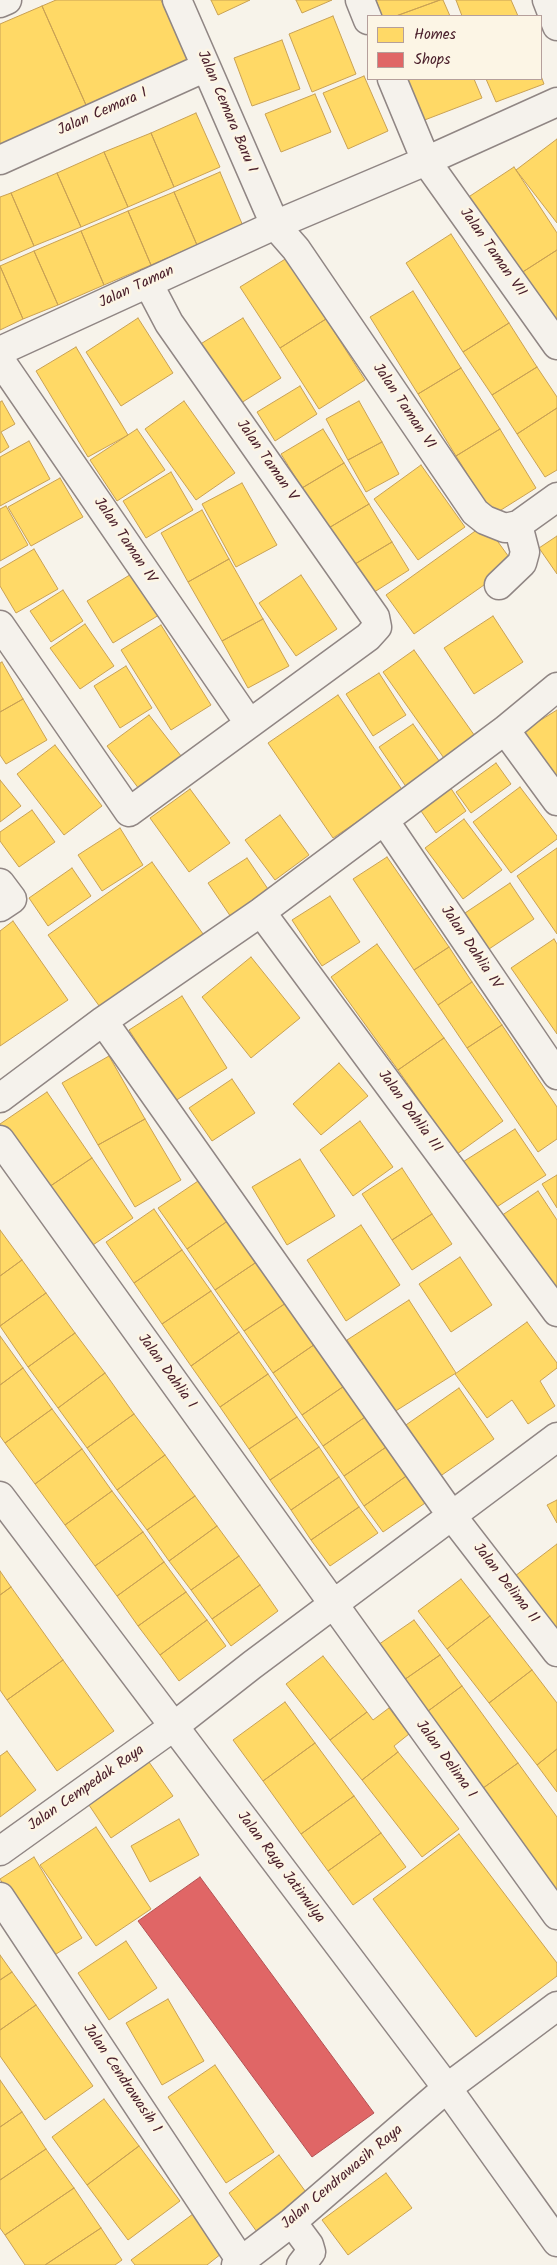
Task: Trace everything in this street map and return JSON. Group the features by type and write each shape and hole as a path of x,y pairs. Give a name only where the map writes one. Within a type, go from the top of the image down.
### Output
{"street":[{"path":"0,3 7,0"},
{"name":"Jalan Cemara Baru I","path":"177,0 275,224"},
{"path":"360,0 367,18"},
{"path":"547,0 557,26"},
{"name":"Jalan Cemara I","path":"0,160 206,67"},
{"name":"Jalan Taman VII","path":"392,80 426,161 557,345"},
{"name":"Jalan Taman","path":"0,351 275,224 426,161 557,102"},
{"name":"Jalan Taman VI","path":"275,224 296,249 475,512 485,520 505,528 518,525"},
{"name":"Jalan Taman V","path":"148,283 169,322 375,617 377,627 368,637 249,723"},
{"name":"Jalan Taman IV","path":"0,360 249,723"},
{"path":"499,585 522,562 526,552 518,525 557,497"},
{"path":"0,625 129,812 249,723"},
{"path":"0,1098 103,1021 261,912 505,730 557,687"},
{"path":"505,730 557,801"},
{"name":"Jalan Dahlia IV","path":"384,820 557,1076"},
{"name":"Jalan Dahlia III","path":"261,912 557,1312"},
{"name":"Jalan Delima II","path":"103,1021 452,1516 557,1652"},
{"name":"Jalan Dahlia I","path":"0,1140 333,1604"},
{"name":"Jalan Cempedak Raya","path":"0,1851 173,1727 333,1604 557,1437"},
{"name":"Jalan Raya Jatimulya","path":"0,1496 447,2088 557,2242"},
{"name":"Jalan Delima I","path":"333,1604 557,1915"},
{"name":"Jalan Cendrawasih 1","path":"0,1897 239,2263"},
{"name":"Jalan Cendrawasih Raya","path":"239,2263 292,2222 447,2088 557,2006"},
{"path":"292,2222 309,2245 311,2252 301,2265"}],"building: Homes":[{"path":"56,0 161,0 192,69 90,114 42,6"},
{"path":"211,0 250,0 218,15"},
{"path":"296,0 332,0 302,13"},
{"path":"376,0 440,0 399,15 382,15"},
{"path":"443,0 450,15 399,15"},
{"path":"456,0 511,0 518,15 462,15"},
{"path":"42,6 90,114 0,150 0,24"},
{"path":"333,16 356,74 312,92 289,34"},
{"path":"282,40 300,89 252,106 234,58"},
{"path":"364,76 388,131 348,149 323,93"},
{"path":"542,79 544,84 496,102 486,80"},
{"path":"406,80 474,80 482,98 422,121"},
{"path":"315,94 331,132 281,152 265,114"},
{"path":"196,113 220,167 174,187 151,133"},
{"path":"151,133 174,187 128,207 104,152"},
{"path":"557,139 557,223 516,170"},
{"path":"104,152 128,207 81,227 57,173"},
{"path":"514,167 557,233 557,250 518,275 467,198"},
{"path":"220,172 243,226 197,245 174,192"},
{"path":"57,173 81,227 34,246 11,193"},
{"path":"174,192 197,245 151,265 128,211"},
{"path":"11,193 34,246 0,261 0,197"},
{"path":"128,211 151,265 104,285 81,231"},
{"path":"81,231 104,285 58,305 34,251"},
{"path":"451,234 509,323 463,352 406,263"},
{"path":"557,250 557,335 518,275"},
{"path":"34,251 58,305 23,319 0,266"},
{"path":"287,258 326,319 280,348 240,287"},
{"path":"0,266 23,319 0,330"},
{"path":"413,291 461,368 418,394 370,317"},
{"path":"138,318 173,373 121,406 86,352"},
{"path":"243,318 281,378 233,408 194,348"},
{"path":"326,319 365,380 319,409 280,348"},
{"path":"509,323 537,367 492,395 463,352"},
{"path":"76,347 128,435 88,457 36,371"},
{"path":"537,367 557,397 557,408 517,434 492,395"},
{"path":"461,368 500,429 456,456 418,394"},
{"path":"300,386 317,414 275,441 257,412"},
{"path":"2,401 15,424 1,432 9,447 0,453 0,402"},
{"path":"184,401 235,473 196,500 145,429"},
{"path":"359,401 382,442 348,460 326,419"},
{"path":"557,408 557,470 545,477 517,434"},
{"path":"137,429 165,470 117,501 90,460"},
{"path":"323,429 344,463 302,488 281,454"},
{"path":"500,429 536,488 493,515 456,456"},
{"path":"29,441 50,479 0,506 0,457"},
{"path":"382,442 399,474 366,492 348,460"},
{"path":"344,463 369,504 327,529 302,488"},
{"path":"421,465 465,527 418,560 374,499"},
{"path":"171,472 193,510 146,538 123,501"},
{"path":"60,478 83,517 31,546 8,507"},
{"path":"242,483 277,545 236,567 202,504"},
{"path":"369,504 392,542 350,567 327,529"},
{"path":"6,506 28,545 0,561 0,509"},
{"path":"202,510 229,559 188,582 161,533"},
{"path":"485,524 514,564 414,634 386,595"},
{"path":"557,536 557,574 539,548"},
{"path":"392,542 409,570 368,596 350,567"},
{"path":"34,549 58,589 16,613 0,586 0,569"},
{"path":"229,559 263,619 222,641 188,582"},
{"path":"133,573 159,615 113,643 87,601"},
{"path":"301,575 337,629 296,656 259,603"},
{"path":"63,590 83,621 51,642 30,611"},
{"path":"493,616 523,662 474,694 444,648"},
{"path":"263,619 289,666 248,688 222,641"},
{"path":"85,624 114,666 80,689 50,648"},
{"path":"161,625 211,705 171,730 121,650"},
{"path":"414,650 477,739 446,761 383,672"},
{"path":"2,662 23,699 0,712 0,663"},
{"path":"126,666 152,708 120,728 94,686"},
{"path":"379,673 406,715 373,736 346,694"},
{"path":"338,695 403,791 333,838 268,743"},
{"path":"23,699 47,740 6,764 0,755 0,712"},
{"path":"557,710 557,784 523,731"},
{"path":"149,715 185,761 142,793 107,746"},
{"path":"413,724 442,765 407,788 379,747"},
{"path":"55,745 102,806 64,835 17,774"},
{"path":"496,763 511,784 471,813 456,792"},
{"path":"0,780 21,806 0,822"},
{"path":"450,787 466,811 436,833 419,808"},
{"path":"520,787 557,836 557,839 511,873 473,822"},
{"path":"190,789 230,843 189,872 150,818"},
{"path":"32,810 55,842 19,867 0,841 0,832"},
{"path":"280,815 309,855 275,880 245,840"},
{"path":"464,819 502,870 463,899 425,848"},
{"path":"120,828 143,865 102,891 78,855"},
{"path":"557,848 557,934 517,876"},
{"path":"387,857 449,947 414,970 353,879"},
{"path":"247,858 272,895 233,920 208,883"},
{"path":"152,862 208,941 105,1014 48,935"},
{"path":"72,868 91,896 48,926 29,898"},
{"path":"510,883 534,919 486,951 462,915"},
{"path":"330,896 360,942 322,966 292,920"},
{"path":"13,921 68,1000 0,1046 0,931"},
{"path":"554,939 557,944 557,1034 511,968"},
{"path":"377,944 444,1038 398,1070 331,977"},
{"path":"449,947 472,982 438,1005 414,970"},
{"path":"251,957 300,1018 251,1058 202,997"},
{"path":"472,982 502,1025 467,1048 438,1005"},
{"path":"182,996 227,1068 175,1101 129,1030"},
{"path":"502,1025 557,1107 557,1139 538,1152 467,1048"},
{"path":"444,1038 503,1121 457,1154 398,1070"},
{"path":"109,1056 145,1119 98,1145 62,1083"},
{"path":"339,1063 368,1096 321,1135 293,1104"},
{"path":"232,1079 255,1113 212,1141 189,1108"},
{"path":"47,1092 92,1158 43,1191 0,1128 0,1124"},
{"path":"145,1119 181,1180 135,1207 98,1145"},
{"path":"360,1121 393,1167 353,1196 320,1150"},
{"path":"515,1129 546,1175 489,1212 458,1165"},
{"path":"92,1158 133,1218 84,1251 43,1191"},
{"path":"300,1159 335,1216 287,1245 252,1187"},
{"path":"402,1168 432,1214 392,1240 362,1194"},
{"path":"207,1175 235,1216 187,1249 158,1208"},
{"path":"557,1175 557,1208 542,1184"},
{"path":"538,1191 557,1220 557,1287 548,1293 498,1218"},
{"path":"154,1209 182,1250 134,1283 106,1242"},
{"path":"432,1214 452,1244 412,1270 392,1240"},
{"path":"235,1216 264,1257 215,1290 187,1249"},
{"path":"361,1225 400,1285 346,1321 307,1260"},
{"path":"0,1230 22,1260 0,1276"},
{"path":"182,1250 211,1291 162,1324 134,1283"},
{"path":"264,1257 292,1299 244,1331 215,1290"},
{"path":"460,1257 492,1305 451,1332 419,1284"},
{"path":"22,1260 46,1293 0,1326 0,1276"},
{"path":"211,1291 239,1332 191,1366 162,1324"},
{"path":"46,1293 75,1333 28,1367 0,1326"},
{"path":"292,1299 321,1340 273,1373 244,1331"},
{"path":"409,1300 456,1373 394,1412 347,1340"},
{"path":"527,1322 557,1363 557,1368 540,1381 555,1406 528,1424 512,1400 487,1418 455,1374"},
{"path":"239,1332 268,1374 220,1407 191,1366"},
{"path":"75,1333 105,1373 58,1408 28,1367"},
{"path":"0,1336 23,1368 0,1385"},
{"path":"321,1340 350,1382 302,1415 273,1373"},
{"path":"23,1368 52,1409 5,1443 0,1436 0,1385"},
{"path":"105,1373 134,1414 87,1448 58,1408"},
{"path":"268,1374 297,1417 249,1449 220,1407"},
{"path":"350,1382 371,1413 323,1446 302,1415"},
{"path":"459,1388 494,1439 439,1477 403,1427"},
{"path":"52,1409 82,1449 35,1484 5,1443"},
{"path":"371,1413 392,1443 344,1476 323,1446"},
{"path":"134,1414 165,1455 117,1490 87,1448"},
{"path":"297,1417 319,1447 270,1480 249,1449"},
{"path":"392,1443 412,1472 364,1506 344,1476"},
{"path":"319,1447 339,1477 291,1510 270,1480"},
{"path":"82,1449 112,1491 65,1525 35,1484"},
{"path":"165,1455 195,1496 147,1530 117,1490"},
{"path":"412,1472 431,1499 383,1532 364,1506"},
{"path":"339,1477 359,1507 311,1540 291,1510"},
{"path":"112,1491 143,1532 95,1566 65,1525"},
{"path":"195,1496 217,1526 169,1561 147,1530"},
{"path":"557,1500 557,1523 547,1505"},
{"path":"359,1507 378,1533 330,1566 311,1540"},
{"path":"217,1526 239,1556 191,1590 169,1561"},
{"path":"143,1532 164,1562 117,1596 95,1566"},
{"path":"557,1544 557,1628 515,1576"},
{"path":"239,1556 260,1585 212,1619 191,1590"},
{"path":"164,1562 186,1592 138,1626 117,1596"},
{"path":"0,1571 11,1587 0,1595"},
{"path":"461,1579 490,1616 447,1649 418,1611"},
{"path":"260,1585 278,1611 231,1646 212,1619"},
{"path":"11,1587 63,1660 7,1700 0,1690 0,1595"},
{"path":"186,1592 207,1620 160,1655 138,1626"},
{"path":"490,1616 532,1670 489,1703 447,1649"},
{"path":"207,1620 226,1646 179,1681 160,1655"},
{"path":"414,1620 440,1655 401,1682 375,1647"},
{"path":"440,1655 462,1686 424,1714 401,1682"},
{"path":"323,1656 367,1712 330,1740 286,1684"},
{"path":"63,1660 114,1731 57,1771 7,1700"},
{"path":"532,1670 557,1703 557,1749 537,1765 489,1703"},
{"path":"462,1686 518,1763 479,1791 424,1714"},
{"path":"285,1702 315,1743 263,1781 233,1740"},
{"path":"389,1708 409,1734 394,1746 398,1752 362,1780 330,1740 367,1712 373,1720"},
{"path":"315,1743 354,1796 301,1834 263,1781"},
{"path":"557,1749 557,1792 537,1765"},
{"path":"7,1751 36,1790 0,1817 0,1756"},
{"path":"398,1752 459,1829 422,1857 362,1780"},
{"path":"144,1755 173,1796 111,1838 83,1796"},
{"path":"518,1763 557,1817 557,1895 479,1791"},
{"path":"354,1796 381,1833 328,1871 301,1834"},
{"path":"179,1819 199,1855 150,1882 131,1846"},
{"path":"96,1827 151,1909 96,1946 40,1865"},
{"path":"381,1833 406,1867 353,1905 328,1871"},
{"path":"459,1834 557,1963 557,1976 476,2037 373,1899"},
{"path":"34,1857 82,1938 48,1959 0,1879"},
{"path":"126,1941 157,1988 109,2020 78,1973"},
{"path":"0,1955 12,1972 0,1980"},
{"path":"12,1972 36,2005 0,2030 0,1980"},
{"path":"168,1999 204,2061 162,2085 126,2023"},
{"path":"36,2005 93,2086 45,2120 0,2056 0,2030"},
{"path":"215,2065 274,2152 226,2183 168,2097"},
{"path":"0,2080 22,2112 0,2127"},
{"path":"104,2099 139,2146 87,2185 52,2137"},
{"path":"22,2112 46,2149 0,2180 0,2127"},
{"path":"139,2146 180,2201 128,2240 87,2185"},
{"path":"46,2149 74,2188 5,2235 0,2228 0,2180"},
{"path":"279,2155 308,2195 257,2232 229,2193"},
{"path":"386,2173 412,2208 348,2255 322,2220"},
{"path":"74,2188 101,2228 45,2265 25,2265 5,2235"},
{"path":"197,2211 226,2250 207,2265 135,2265 131,2260"},
{"path":"101,2228 122,2260 115,2265 45,2265"}],"building: Shops":[{"path":"200,1877 374,2113 312,2157 138,1921"}]}
